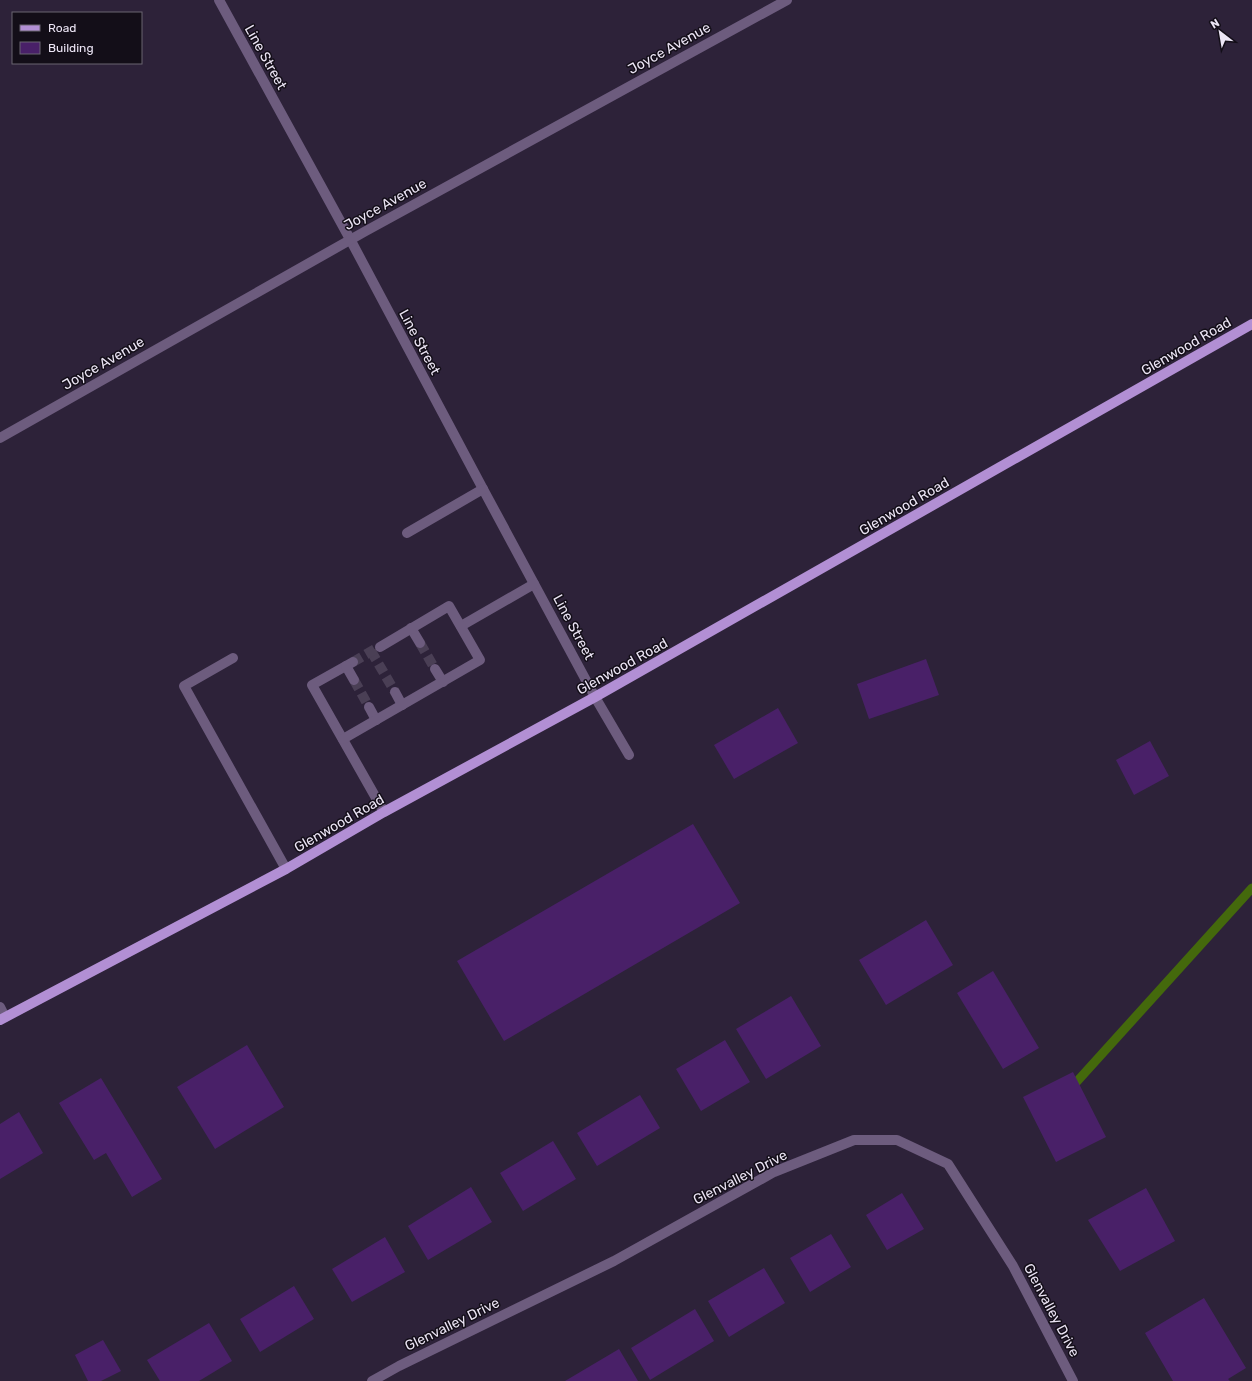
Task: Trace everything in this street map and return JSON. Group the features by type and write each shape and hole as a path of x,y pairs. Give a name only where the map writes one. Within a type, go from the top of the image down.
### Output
{"main road":[{"name":"Glenwood Road","path":"3,1019 286,869 384,812 595,697 1252,324"}],"street":[{"name":"Line Street","path":"219,0 350,239 482,489 595,697 629,755"},
{"name":"Joyce Avenue","path":"0,438 350,239 787,0"},
{"path":"408,533 482,489"},
{"path":"460,626 534,584"},
{"path":"343,739 480,660 449,606 380,647"},
{"path":"411,628 420,643"},
{"path":"233,658 184,686 286,869"},
{"path":"354,680 349,664 312,685 384,812"},
{"path":"435,669 443,682"},
{"path":"395,692 402,704"},
{"path":"369,707 376,720"},
{"path":"0,1007 3,1019"},
{"name":"Glenvalley Drive","path":"372,1381 399,1366 614,1261 774,1172 854,1140 897,1140 948,1164 1013,1266 1073,1381"}],"building":[{"path":"926,659 939,695 869,719 857,684"},
{"path":"778,708 798,743 734,779 714,745"},
{"path":"1150,741 1169,776 1134,795 1116,760"},
{"path":"693,824 740,903 504,1041 457,961"},
{"path":"926,920 953,965 886,1005 859,960"},
{"path":"993,971 1039,1048 1003,1069 957,993"},
{"path":"791,996 821,1046 766,1079 736,1029"},
{"path":"725,1040 750,1082 701,1111 676,1069"},
{"path":"247,1045 284,1107 215,1149 177,1087"},
{"path":"1073,1072 1106,1137 1056,1162 1023,1097"},
{"path":"101,1078 162,1179 132,1197 106,1153 94,1160 59,1103"},
{"path":"640,1095 660,1128 597,1166 577,1133"},
{"path":"19,1112 43,1153 0,1179 0,1124"},
{"path":"553,1141 576,1179 523,1211 500,1173"},
{"path":"471,1187 492,1222 428,1260 408,1226"},
{"path":"1146,1188 1175,1241 1120,1271 1088,1220"},
{"path":"902,1193 924,1229 887,1250 866,1215"},
{"path":"831,1234 851,1267 810,1292 790,1258"},
{"path":"385,1237 405,1272 352,1302 332,1269"},
{"path":"764,1268 785,1303 729,1337 708,1301"},
{"path":"294,1286 314,1319 260,1352 240,1319"},
{"path":"1204,1298 1246,1368 1228,1379 1230,1381 1173,1381 1145,1333"},
{"path":"695,1309 714,1341 650,1380 631,1348"},
{"path":"209,1323 232,1361 199,1381 160,1381 147,1360"},
{"path":"103,1340 121,1371 101,1381 88,1381 75,1355"},
{"path":"619,1349 638,1381 565,1381"}],"waterway":[{"path":"1072,1087 1252,888"}],"tunnel":[{"path":"420,643 435,669"},
{"path":"353,662 377,648"},
{"path":"371,651 395,692"},
{"path":"354,680 369,707"}]}
